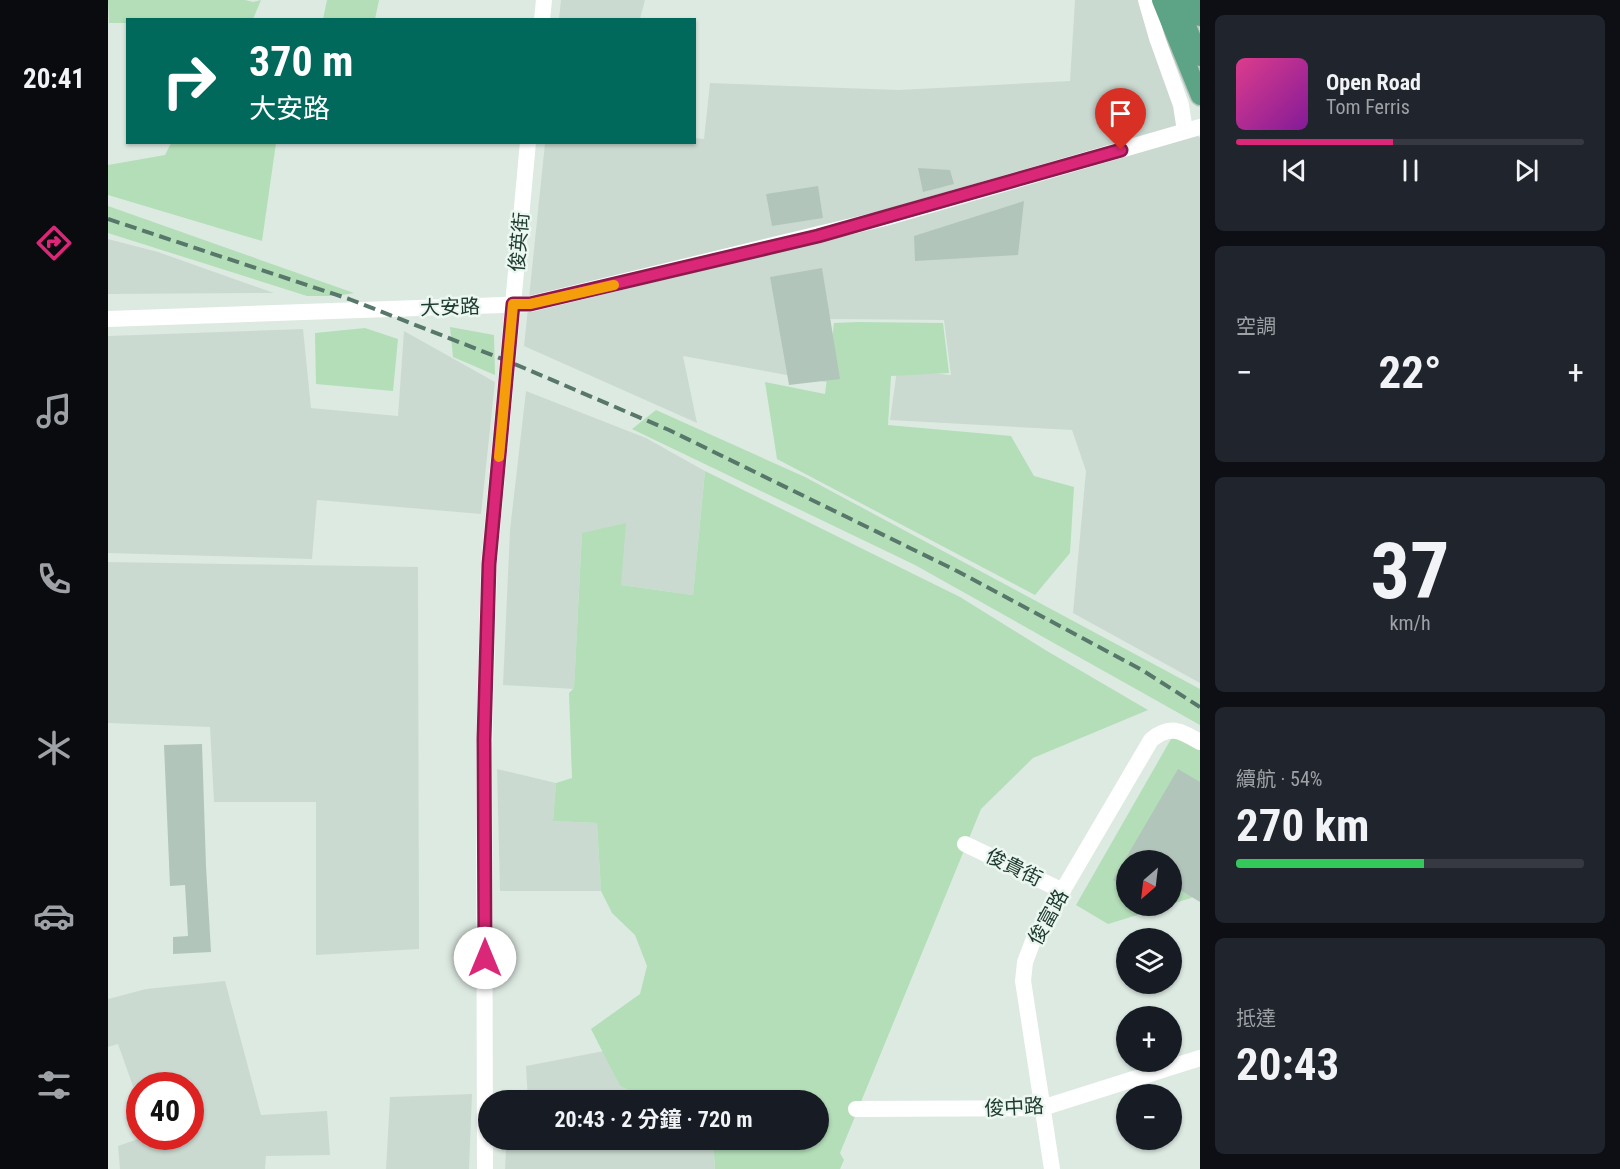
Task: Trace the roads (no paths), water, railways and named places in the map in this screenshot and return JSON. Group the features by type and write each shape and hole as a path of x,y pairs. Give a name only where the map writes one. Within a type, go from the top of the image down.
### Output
{"main road":[{"path":"1161,0 1200,96"},
{"path":"1176,0 1200,57"},
{"path":"1193,0 1200,17"}],"street":[{"path":"542,18 544,0"},
{"path":"1146,0 1156,38 1180,105 1192,129"},
{"path":"1153,0 1182,51"},
{"name":"大安路","path":"108,319 530,304 818,236 1192,129"},
{"name":"俊英街","path":"485,1169 484,739 489,564 528,144"},
{"name":"俊富路","path":"1052,1169 1023,981 1025,962 1033,941 1151,740 1161,732 1174,730 1200,742"},
{"name":"俊貴街","path":"966,844 1063,891"},
{"name":"俊中路","path":"856,1109 1042,1108 1200,1058"}],"railway":[{"path":"108,219 349,299 510,362 669,430 957,571 1142,670 1200,707"}]}
